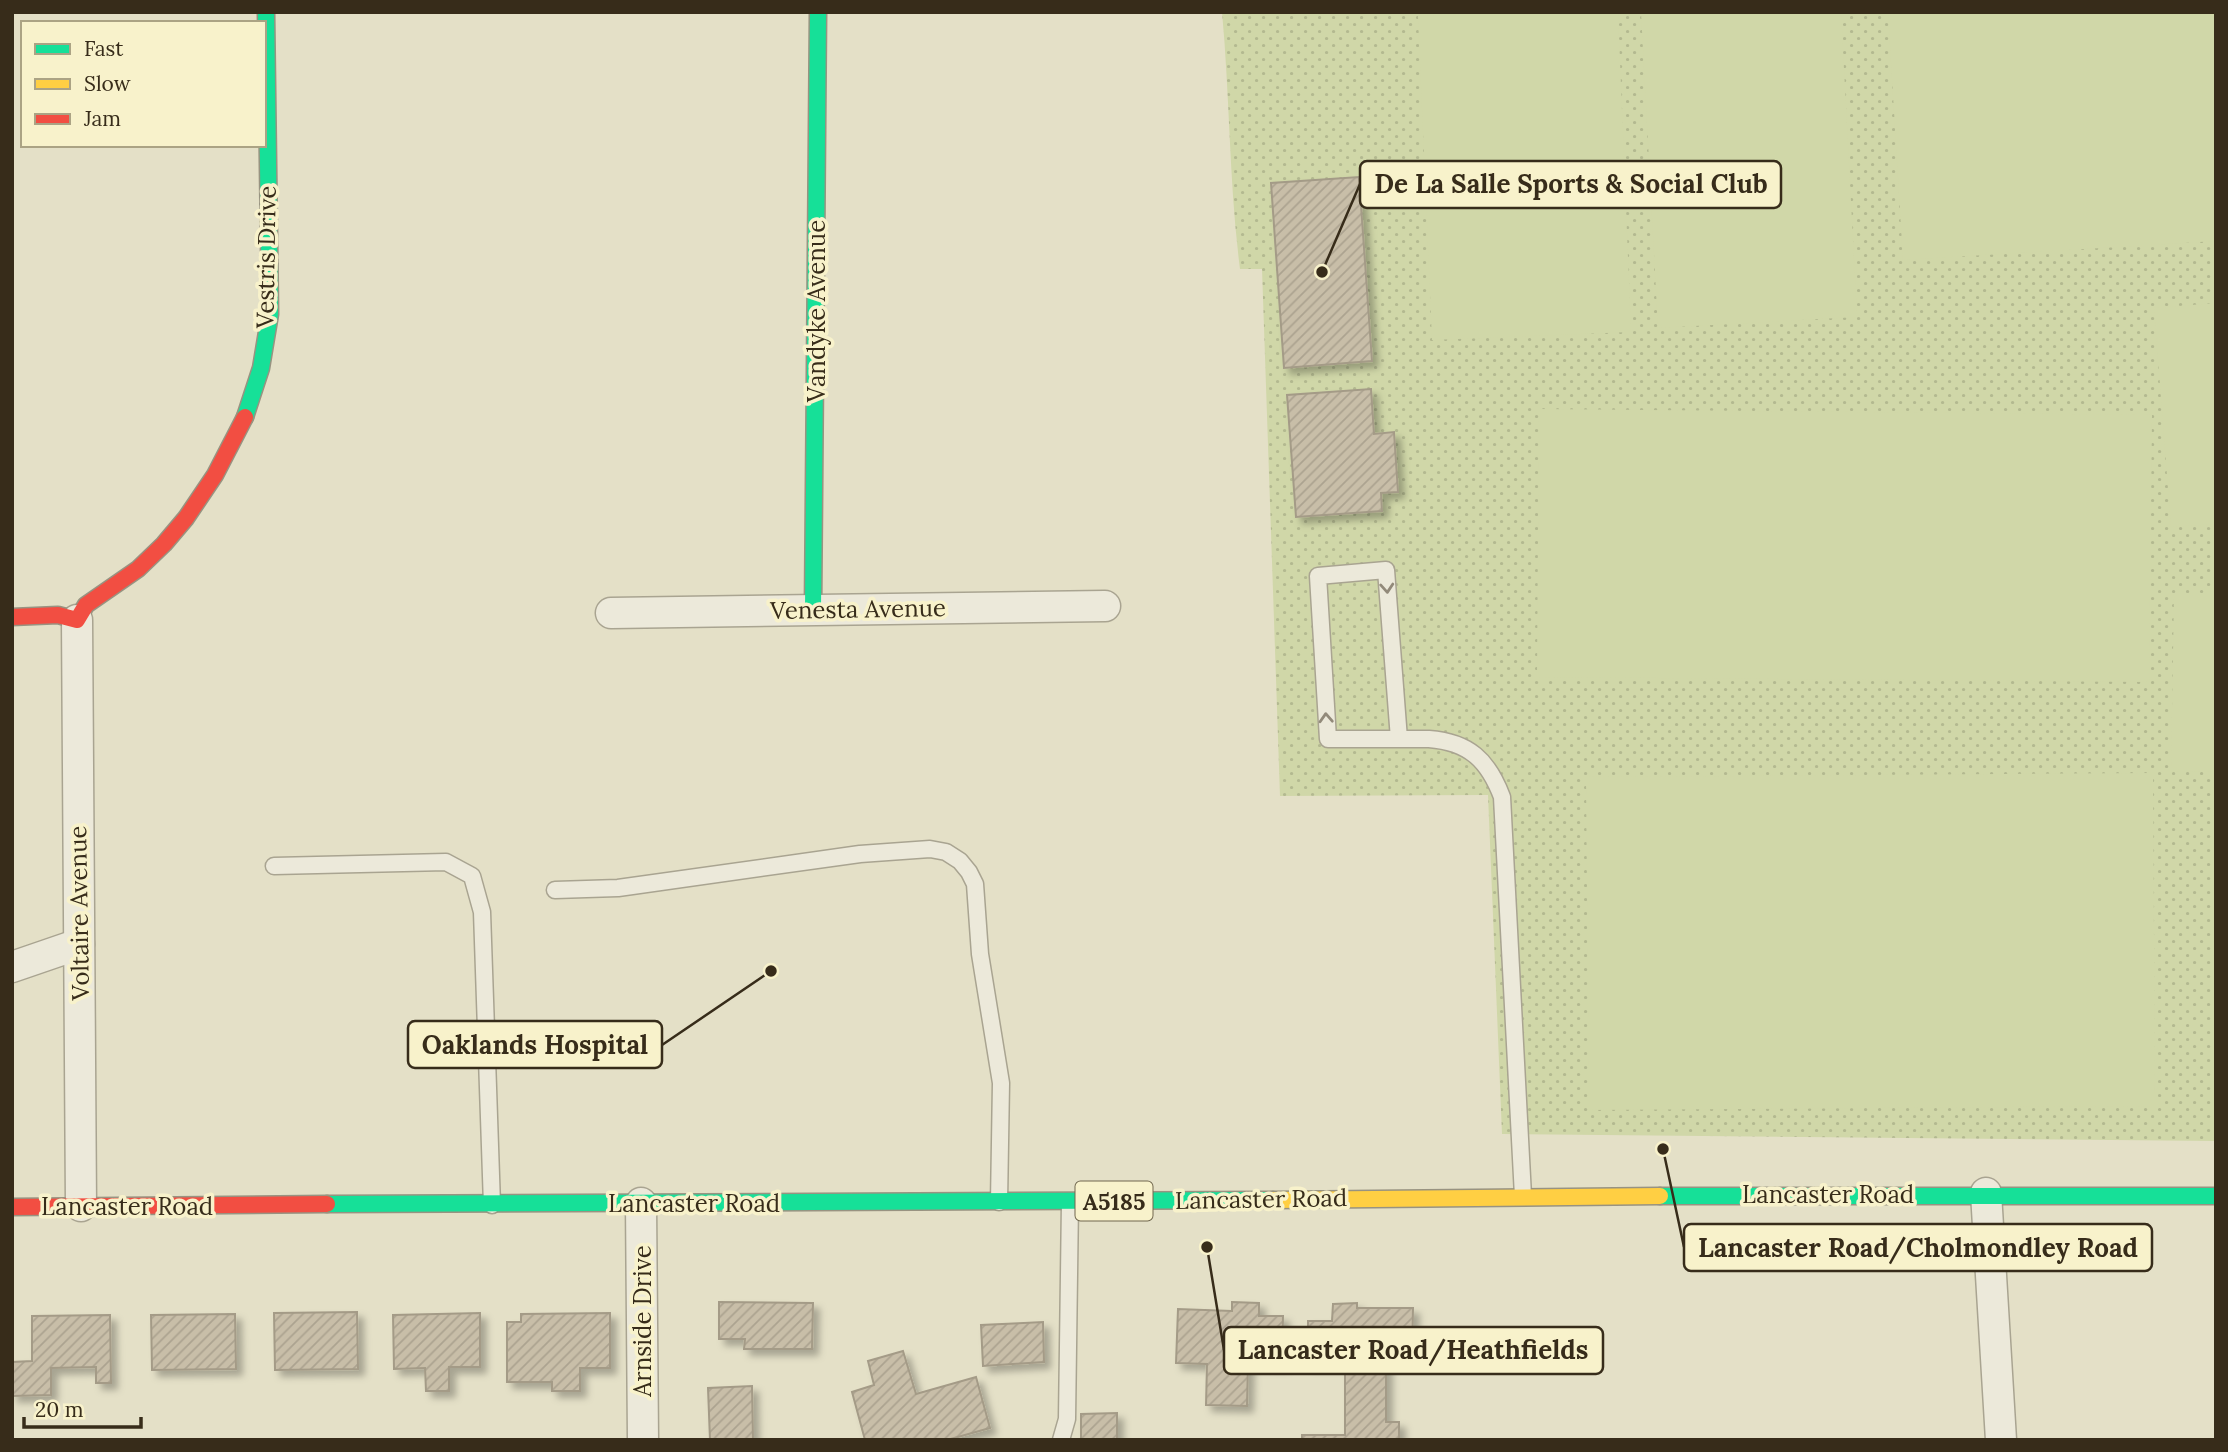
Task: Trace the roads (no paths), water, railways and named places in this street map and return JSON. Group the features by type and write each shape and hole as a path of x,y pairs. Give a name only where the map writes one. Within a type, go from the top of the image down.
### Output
{"main road":[{"name":"Vestris Drive","path":"77,620 86,605 138,569 186,518 215,475 243,424 261,368 270,314 266,12"},
{"name":"Vandyke Avenue","path":"813,610 818,12"},
{"path":"12,617 58,615 77,620"},
{"name":"Lancaster Road","path":"12,1208 1986,1193 2216,1196"}],"street":[{"name":"Venesta Avenue","path":"611,613 1105,606"},
{"name":"Voltaire Avenue","path":"77,620 81,1206"},
{"path":"12,967 79,944"},
{"path":"1986,1193 2001,1440"},
{"name":"Arnside Drive","path":"641,1203 643,1440"}],"lane":[{"path":"1399,739 1385,570 1318,576 1328,739 1445,740 1474,753 1496,780 1502,797 1523,1196"},
{"path":"555,890 618,888 860,854 930,849 946,852 960,860 975,884 980,954 1001,1083 999,1202"},
{"path":"274,866 446,862 472,876 482,912 492,1205"},
{"path":"1062,1440 1067,1419 1070,1202"}],"place":[{"name":"De La Salle Sports & Social Club","path":"1322,272"},
{"name":"Oaklands Hospital","path":"771,971"},
{"name":"Lancaster Road/Cholmondley Road","path":"1663,1149"},
{"name":"Lancaster Road/Heathfields","path":"1207,1247"}]}
